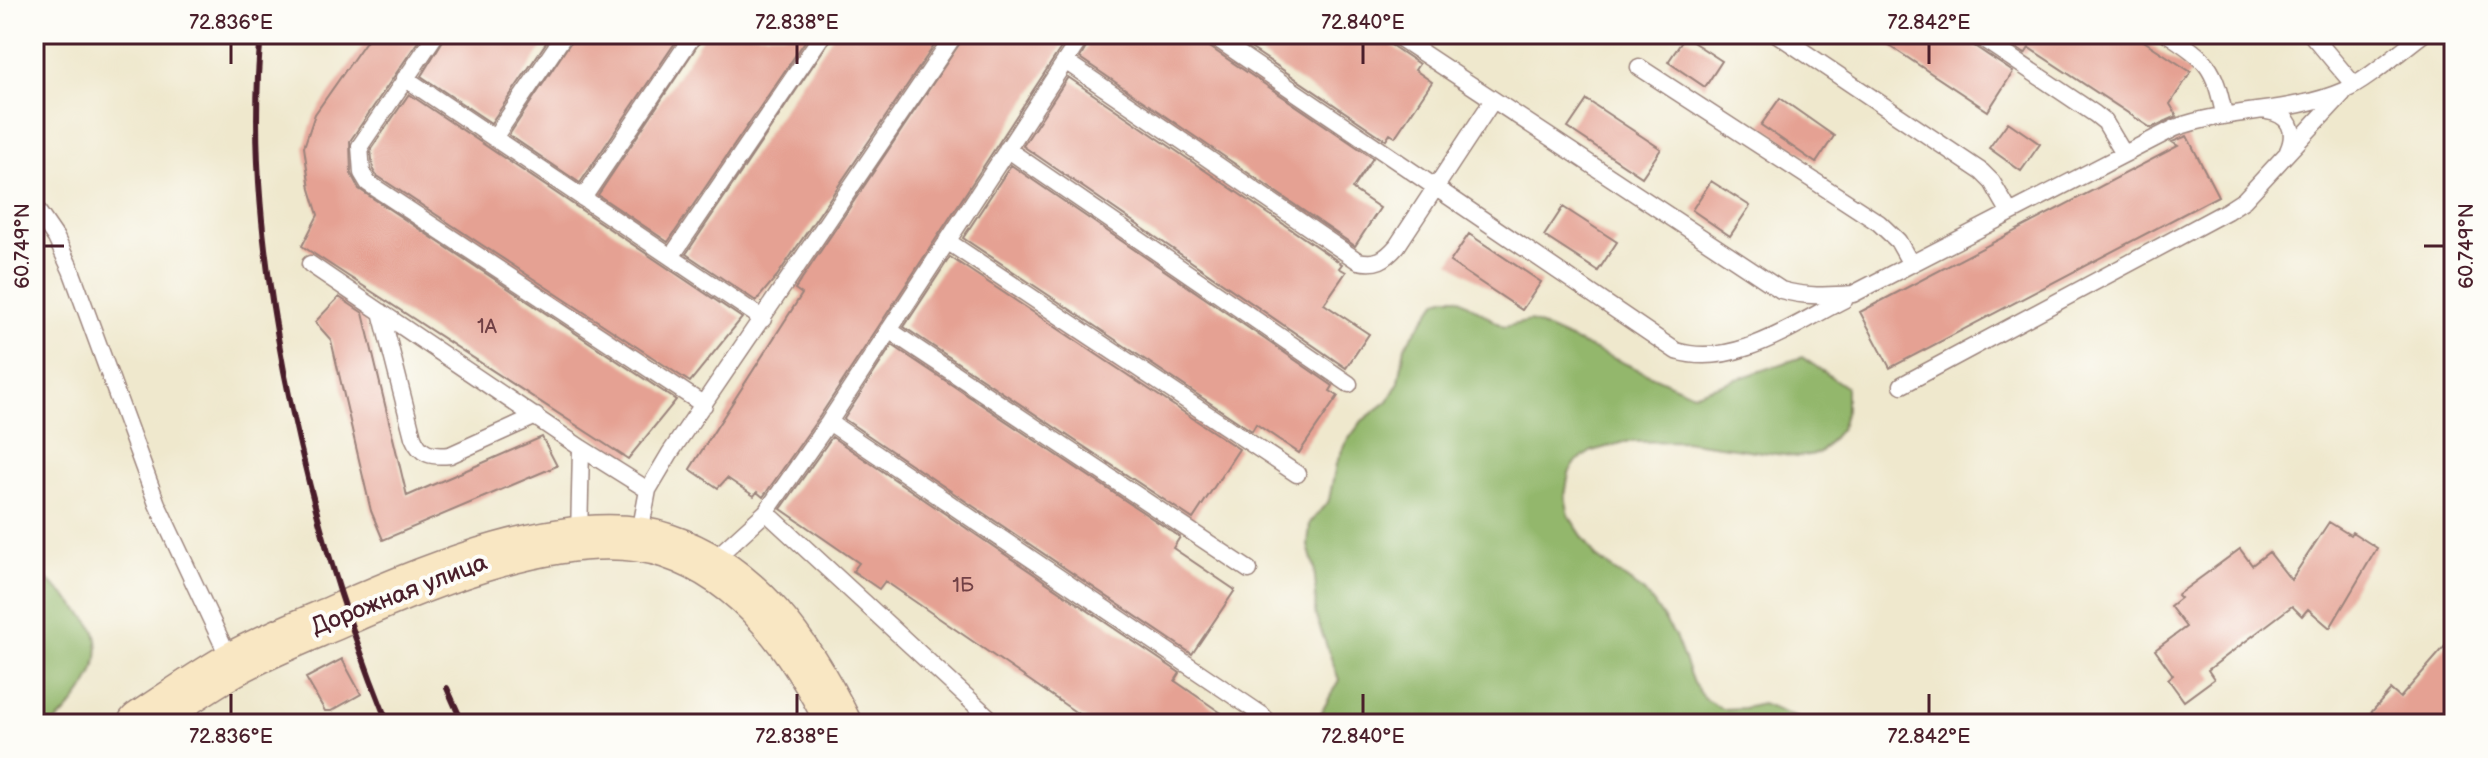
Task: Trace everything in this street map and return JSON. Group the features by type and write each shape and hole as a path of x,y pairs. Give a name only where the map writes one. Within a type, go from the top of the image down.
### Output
{"street":[{"name":"Дорожная улица","path":"140,724 232,665 415,582 522,549 579,540 639,540 664,545 708,565 759,604 784,631 806,663 839,724"}],"lane":[{"path":"436,34 360,146 362,173 368,183 704,405"},
{"path":"494,138 565,34"},
{"path":"583,198 694,34"},
{"path":"671,257 823,34"},
{"path":"639,540 648,490 955,34"},
{"path":"708,565 766,512 829,422 1083,34"},
{"path":"1210,34 1676,351 1693,356 1745,348 2175,128 2224,114 2261,110 2349,88"},
{"path":"1394,34 1781,290 1825,296 1853,294"},
{"path":"1777,34 1982,172 1992,182 2010,213"},
{"path":"1976,34 2105,122 2124,154"},
{"path":"2168,34 2201,56 2210,67 2216,78 2224,114"},
{"path":"2311,34 2349,88"},
{"path":"1902,385 2244,200 2349,88 2423,34"},
{"path":"1065,61 1358,261 1369,264 1380,262 1390,255 1493,100"},
{"path":"1639,67 1879,223 1898,241 1911,264"},
{"path":"405,78 763,319"},
{"path":"2261,110 2282,114 2290,124 2292,139 2285,157"},
{"path":"1007,149 1349,384"},
{"path":"34,206 56,238 71,270 157,504 232,665"},
{"path":"947,241 1297,474"},
{"path":"310,264 648,490"},
{"path":"381,312 413,437 417,448 424,453 450,455 536,416"},
{"path":"889,330 1249,570"},
{"path":"829,422 1262,715 1270,724"},
{"path":"579,540 581,448"},
{"path":"766,512 996,724"}],"path":[{"path":"34,51 48,34"}],"green space":[{"path":"1457,297 1504,327 1530,321 1693,394 1802,357 1846,387 1846,409 1841,428 1820,453 1798,457 1684,441 1625,442 1592,451 1577,461 1569,473 1565,496 1569,516 1596,557 1644,592 1654,604 1675,636 1693,683 1706,700 1722,709 1762,704 1812,724 1315,724 1339,680 1315,614 1314,567 1308,546 1310,523 1329,500 1336,464 1345,444 1362,421 1388,401 1399,382 1405,346 1438,300"},
{"path":"34,569 85,617 95,632 98,645 88,683 54,724 34,724"}],"building":[{"path":"371,34 423,34 350,141 351,174 359,189 676,400 628,459 302,246 318,215 310,189 304,147 315,114"},
{"path":"447,34 552,34 491,123 421,76"},
{"path":"576,34 681,34 580,183 509,135"},
{"path":"705,34 810,34 668,242 598,195"},
{"path":"834,34 942,34 777,276 756,301 686,254"},
{"path":"966,34 1070,34 820,416 763,497 757,492 754,496 727,478 718,488 690,469 802,294 795,289"},
{"path":"1094,34 1199,34 1204,43 1373,158 1352,189 1380,208 1355,246 1080,58"},
{"path":"1230,34 1383,34 1388,43 1419,64 1415,70 1432,82 1395,137 1390,134 1386,140"},
{"path":"1872,34 1965,34 1970,43 2013,72 1988,111"},
{"path":"1996,34 2133,34 2191,72 2170,104 2177,116 2151,128 2029,48 2025,54"},
{"path":"1685,37 1722,61 1705,87 1668,62"},
{"path":"1068,77 1342,264 1339,268 1346,272 1324,304 1369,334 1346,368 1023,146"},
{"path":"409,94 742,318 690,382 376,175 371,149"},
{"path":"1780,98 1834,136 1816,163 1761,125"},
{"path":"1587,100 1661,149 1642,177 1568,128"},
{"path":"2008,122 2040,144 2021,171 1989,148"},
{"path":"2187,136 2218,196 1890,368 1860,312 2178,146 2172,142"},
{"path":"1011,165 1333,386 1330,391 1338,396 1299,453 1256,424 1252,431 963,238"},
{"path":"1711,181 1750,206 1730,236 1692,210"},
{"path":"1563,207 1617,242 1598,271 1544,236"},
{"path":"1469,234 1541,282 1522,310 1450,262"},
{"path":"950,257 1239,449 1193,519 904,327"},
{"path":"339,297 363,313 407,496 542,437 557,466 383,540 371,511 331,340 315,322"},
{"path":"892,345 1180,537 1173,548 1235,590 1192,654 844,419"},
{"path":"832,437 1180,673 1175,681 1237,724 1093,724 885,581 879,589 853,571 859,563 781,509"},
{"path":"2329,522 2377,548 2330,628 2308,609 2302,616 2292,606 2208,670 2214,679 2184,701 2168,679 2173,675 2155,650 2186,627 2170,606 2180,598 2177,595 2240,549 2252,565 2269,552 2291,580"},
{"path":"2454,636 2454,713 2445,724 2361,724 2391,690 2400,698"},
{"path":"342,659 361,694 331,711 325,711 306,678"}],"railway":[{"path":"261,34 257,119 260,203 284,371 327,550 388,724"},
{"path":"447,688 463,724"}]}
